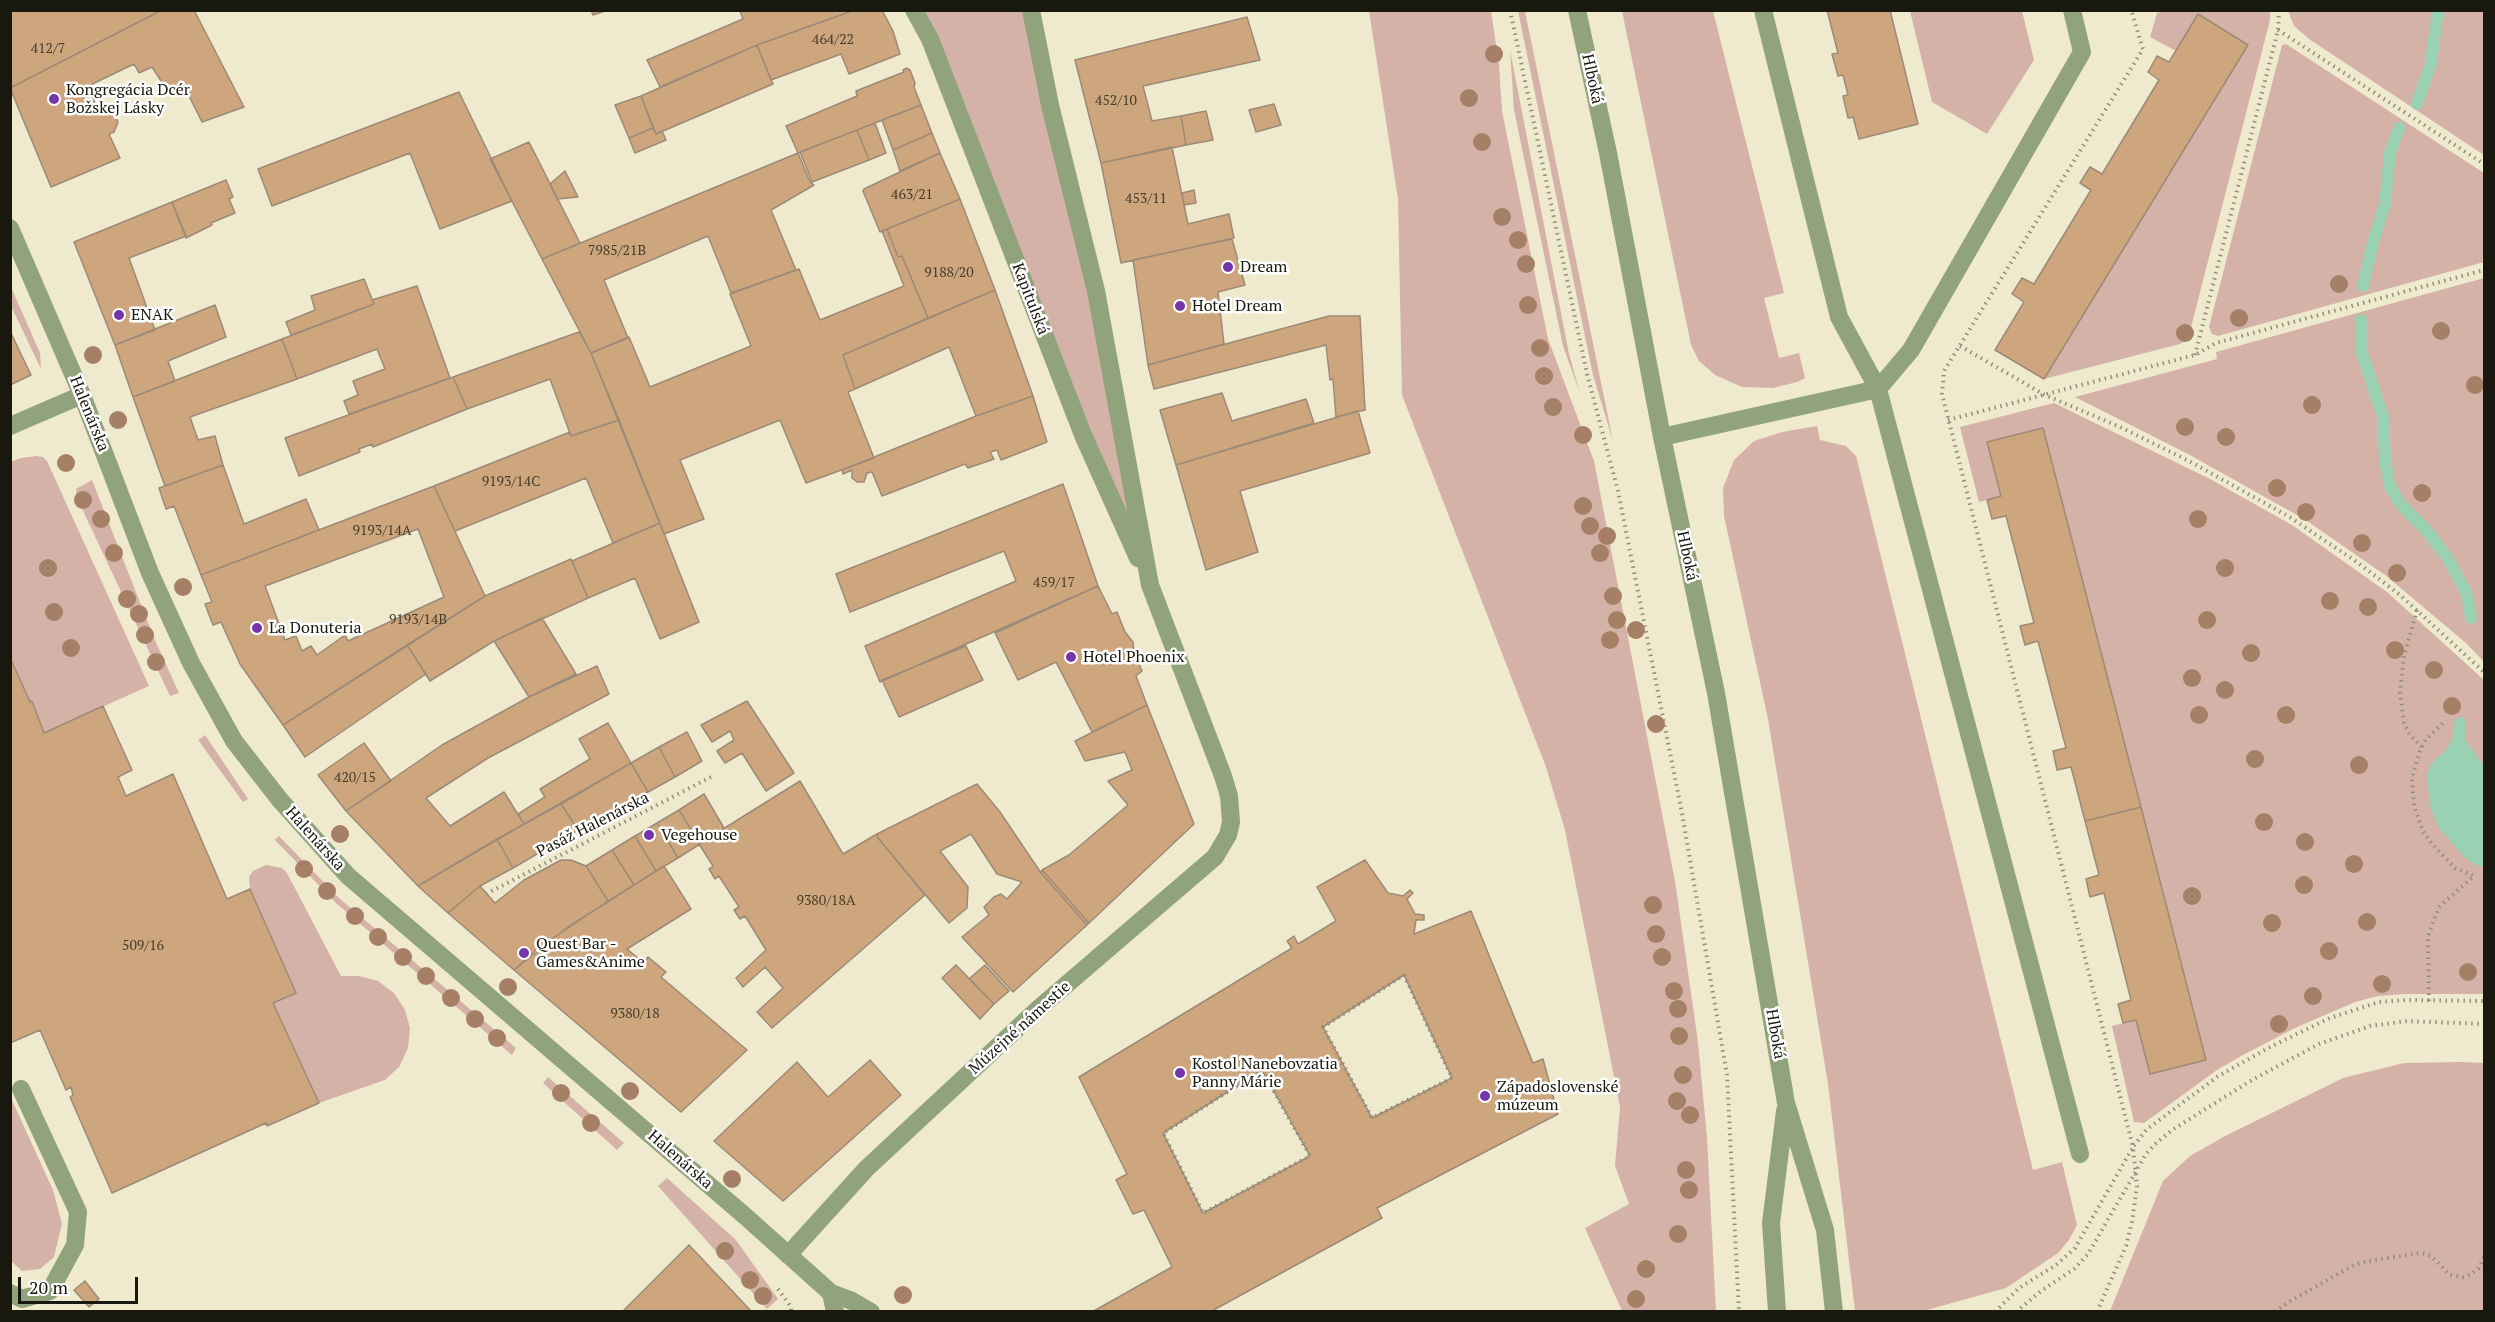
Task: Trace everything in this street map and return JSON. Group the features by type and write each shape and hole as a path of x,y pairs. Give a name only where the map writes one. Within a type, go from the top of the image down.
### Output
{"street":[{"name":"Kapitulská","path":"915,10 930,39 1083,435 1150,585 1204,723 1229,796"},
{"name":"Kapitulská","path":"1031,10 1050,105 1095,291 1150,585"},
{"name":"Hlboká","path":"1577,10 1608,153 1662,437 1716,693 1786,1103 1825,1230 1834,1311"},
{"path":"1763,10 1839,317 1878,389 2080,1154"},
{"path":"1662,437 1878,389 1911,350 2082,52 2072,10"},
{"name":"Halenárska","path":"10,228 82,395 150,573 191,663 234,741 280,800 348,876 831,1293 871,1311"},
{"path":"10,426 82,395"},
{"name":"Múzejné námestie","path":"788,1255 867,1168 1038,1009 1215,857 1228,835 1231,822 1229,796"},
{"path":"10,1293 22,1299 50,1291 75,1245 78,1212 21,1089"},
{"name":"Hlboká","path":"1777,1311 1771,1223 1786,1103"},
{"path":"831,1293 835,1311"}],"path":[{"path":"1510,10 1587,374 1621,502 1680,802 1727,1075 1739,1311"},
{"path":"2097,1311 2126,1246 2136,1205 2137,1169 1942,394 1944,371 2143,50 2132,10"},
{"path":"2195,355 2278,30 2279,10"},
{"path":"2278,30 2484,164"},
{"path":"1948,420 2195,355 2216,343 2484,270"},
{"path":"1960,346 2045,395 2120,427 2189,461 2288,516 2357,562 2417,610 2484,672"},
{"path":"2417,610 2404,656 2400,692 2404,723 2410,735 2422,747"},
{"path":"2429,1001 2428,937 2433,922 2439,907 2474,876 2455,868 2432,844 2418,819 2414,806 2412,778 2422,747 2426,739 2445,721"},
{"name":"Pasáž Halenárska","path":"486,894 711,777"},
{"path":"1404,975 1452,1078 1372,1118 1323,1027 1404,975"},
{"path":"1995,1311 2019,1288 2056,1265 2075,1248 2133,1148 2146,1130 2217,1077 2268,1048 2355,1008 2379,1002 2484,1002"},
{"path":"2016,1311 2074,1269 2088,1254 2146,1154 2172,1130 2252,1080 2319,1044 2389,1022 2484,1024"},
{"path":"1262,1070 1310,1155 1203,1213 1163,1133 1262,1070"},
{"path":"2275,1311 2354,1265 2369,1261 2421,1253 2431,1256 2450,1275 2463,1277 2479,1268 2484,1257"}],"shaded area":[{"path":"2168,10 2270,11 2270,20 2188,339 2180,344 2044,379 2248,45 2198,14 2176,51 2150,37 2157,13"},
{"path":"915,11 1032,11 1150,585"},
{"path":"1369,11 1491,11 1499,65 1502,111 1548,339 1594,461 1675,881 1698,1042 1707,1138 1716,1311 1622,1311 1585,1228 1629,1204 1615,1166 1620,1107 1565,830 1546,767 1402,395 1398,199"},
{"path":"1518,11 1525,11 1613,441 1593,375"},
{"path":"1622,11 1713,11 1784,293 1764,298 1779,358 1799,353 1805,378 1797,382 1773,388 1742,387 1715,375 1699,361 1691,345"},
{"path":"1910,11 2022,11 2034,60 1987,134 1932,102"},
{"path":"2288,11 2484,11 2484,155 2309,39 2294,26"},
{"path":"2286,44 2484,173 2484,262 2218,336 2212,334 2209,327 2282,45"},
{"path":"1510,50 1569,354 1580,393 1563,346 1514,110"},
{"path":"2484,278 2484,662 2466,643 2385,575 2304,519 2188,454 2075,397 2217,359 2216,352"},
{"path":"11,287 40,353 41,369 11,306"},
{"path":"2054,403 2210,479 2292,525 2387,592 2484,680 2484,994 2406,994 2378,996 2355,1002 2295,1028 2243,1055 2217,1070 2144,1123 2134,1122 2112,1026 2136,1020 2206,1059 2043,428 1987,442 2001,496 1979,502 1960,427"},
{"path":"1817,426 1820,440 1846,446 1856,456 2033,1170 2062,1162 2077,1225 2069,1240 2058,1253 2006,1288 1923,1311 1855,1311 1828,1084 1768,719 1724,516 1723,488 1734,460 1754,441 1782,432"},
{"path":"36,456 43,457 47,461 149,686 44,733 11,657 10,462"},
{"path":"92,480 154,638 179,693 170,696 77,498 76,489"},
{"path":"205,735 248,799 243,802 198,740"},
{"path":"2453,737 2463,738 2484,766 2484,867 2464,857 2438,827 2430,806 2427,775 2430,765 2445,751"},
{"path":"279,836 340,899 516,1048 512,1055 336,903 275,840"},
{"path":"266,865 282,868 287,873 341,976 359,976 378,981 394,993 405,1010 410,1028 408,1048 399,1067 385,1080 319,1103 273,1003 296,993 250,889 249,877 253,871"},
{"path":"2404,1063 2484,1063 2484,1311 2110,1311 2163,1181 2190,1156 2225,1136 2343,1078"},
{"path":"548,1077 624,1143 617,1150 543,1083"},
{"path":"11,1098 53,1190 62,1224 54,1257 40,1269 22,1271 11,1261"},
{"path":"667,1178 736,1240 778,1299 767,1309 658,1186"}],"building":[{"path":"10,10 162,10 10,88"},
{"name":"Kongregácia Dcér Božskej Lásky","path":"162,10 194,10 244,107 202,122 183,84 167,90 152,67 139,73 134,64 88,86 97,108 104,106 113,111 118,122 114,132 109,134 120,158 51,187 10,88"},
{"path":"591,10 608,10 593,15"},
{"path":"742,10 855,10 757,45 660,87 647,60 743,19 740,11"},
{"path":"855,10 882,10 893,31 900,54 849,74 841,54 771,80 757,45"},
{"path":"1827,10 1890,10 1918,124 1859,139 1853,117 1848,118 1843,96 1848,95 1843,75 1838,76 1832,54 1838,53"},
{"path":"2198,14 2248,45 2044,379 1995,350 2024,302 2012,294 2022,278 2034,284 2091,190 2080,183 2090,167 2102,174 2159,80 2148,72 2157,56 2169,62"},
{"path":"1247,17 1260,60 1143,86 1152,121 1181,116 1186,145 1101,163 1075,60"},
{"path":"757,45 773,84 656,134 641,96"},
{"path":"906,68 910,70 921,105 798,153 786,126 857,96 856,91 904,72"},
{"path":"459,92 512,201 440,229 410,153 272,206 258,169"},
{"path":"641,96 653,128 629,138 615,105"},
{"path":"1274,104 1281,125 1256,132 1249,110"},
{"path":"921,105 932,133 893,150 882,120"},
{"path":"1206,111 1213,140 1186,145 1181,116"},
{"path":"875,123 886,153 869,160 857,130"},
{"path":"653,128 656,134 662,131 666,140 635,153 629,138"},
{"path":"857,130 869,160 812,182 800,152"},
{"path":"932,133 940,153 900,171 893,150"},
{"path":"529,142 580,243 542,259 490,159"},
{"path":"1172,147 1188,224 1229,214 1234,238 1121,263 1101,163"},
{"path":"798,153 810,182 814,185 771,210 796,270 731,293 708,236 604,280 628,338 591,353 542,259"},
{"path":"940,153 960,199 880,232 864,189"},
{"path":"565,171 578,197 557,199 550,184"},
{"path":"226,180 233,197 229,199 235,213 211,223 212,225 186,238 172,202"},
{"path":"1194,190 1196,203 1184,205 1182,193"},
{"path":"960,199 995,290 928,318 902,256 898,257 887,229"},
{"path":"172,202 186,236 129,258 155,330 115,345 74,242"},
{"path":"887,229 898,257 902,256 928,318 843,355 855,389 848,392 874,458 806,483 780,420 680,460 704,519 664,534 591,353 629,337 650,387 751,346 730,294 799,269 820,320 904,286 882,231"},
{"name":"Hotel Dream","path":"1232,239 1245,285 1218,292 1224,344 1148,365 1133,260"},
{"path":"364,279 374,304 291,335 286,322 315,310 311,296"},
{"path":"417,286 450,378 349,414 344,401 358,395 353,381 385,369 377,349 297,379 282,339 374,304 372,300"},
{"path":"995,290 1033,396 976,416 949,347 855,389 843,355"},
{"path":"215,305 226,337 168,361 175,381 133,397 115,345"},
{"path":"1329,316 1360,316 1365,410 1336,417 1333,379 1330,380 1326,345 1154,389 1148,365"},
{"path":"10,331 31,375 10,385"},
{"path":"579,332 591,353 619,420 571,436 550,379 467,409 453,377"},
{"path":"282,339 297,379 190,417 198,440 215,436 223,465 165,486 133,397"},
{"path":"453,377 467,409 373,447 372,444 359,449 360,452 299,476 285,438"},
{"path":"1222,393 1232,421 1306,399 1314,423 1176,465 1160,410"},
{"path":"1033,396 1047,442 1001,460 997,450 990,452 994,459 968,468 965,464 882,496 872,472 867,473 864,482 857,482 852,478 852,470 843,474 842,470 976,416"},
{"path":"1358,411 1370,453 1240,491 1258,552 1206,570 1176,465"},
{"path":"619,420 660,523 613,543 586,478 455,531 434,486 570,432 571,436"},
{"path":"2043,428 2141,807 2085,821 2071,767 2057,770 2053,751 2066,748 2038,641 2025,645 2020,626 2034,623 2006,516 1992,519 1987,500 2001,496 1987,442"},
{"path":"223,465 244,524 306,499 319,530 201,575 174,506 166,509 159,488"},
{"path":"1063,484 1098,586 880,682 865,646 1016,581 1004,551 850,612 836,574"},
{"path":"434,486 485,596 283,725 240,664 221,622 213,625 205,604 212,602 201,575","holes":["418,529 444,597 348,641 345,635 317,655 311,646 302,651 296,636 285,640 265,586"]},
{"path":"660,523 699,622 660,639 635,578 588,598 572,561"},
{"path":"571,559 588,598 494,641 430,681 407,645 485,596"},
{"name":"Hotel Phoenix","path":"1098,586 1112,614 1117,612 1125,632 1133,642 1134,652 1142,671 1136,676 1147,705 1092,732 1056,662 1018,680 995,633"},
{"path":"542,618 576,674 529,697 494,641"},
{"path":"407,645 426,674 305,757 283,725"},
{"path":"966,646 983,680 899,717 882,680"},
{"path":"10,657 30,702 32,701 44,733 103,706 132,770 118,777 126,796 173,774 227,899 250,889 296,993 273,1003 319,1103 267,1126 266,1123 112,1193 70,1097 73,1095 71,1087 66,1090 40,1030 10,1043"},
{"path":"597,666 609,694 488,758 426,798 450,826 504,792 524,824 418,886 346,811 442,745 529,697"},
{"path":"747,701 794,773 766,791 742,753 725,763 717,751 734,740 730,731 712,742 701,725"},
{"path":"1147,705 1194,824 1089,923 1042,870 1069,855 1128,805 1108,781 1132,770 1125,752 1085,761 1075,741"},
{"path":"608,723 631,763 524,824 518,814 545,797 540,789 590,759 579,739"},
{"path":"687,732 702,761 675,777 659,747"},
{"path":"364,743 391,781 346,811 318,775"},
{"path":"659,747 675,777 648,792 631,763"},
{"path":"631,763 648,792 578,830 561,804"},
{"path":"800,781 843,854 877,834 925,895 772,1028 757,1012 783,988 765,967 743,987 736,978 766,950 745,916 740,919 734,910 739,907 719,876 715,879 709,869 713,866 699,844"},
{"path":"977,784 1000,812 1041,873 1087,925 1013,992 962,937 989,915 984,907 994,897 1001,894 1007,899 1022,882 997,874 971,834 940,851 968,887 967,908 949,923 877,834"},
{"path":"704,794 724,828 700,844 679,810"},
{"path":"561,804 578,830 513,868 497,839"},
{"path":"2141,807 2206,1060 2150,1074 2136,1020 2123,1023 2118,1004 2131,1000 2104,893 2090,897 2086,879 2099,875 2085,821"},
{"path":"679,810 700,844 678,858 657,823"},
{"path":"657,823 678,858 656,871 635,836"},
{"path":"635,836 656,871 634,885 612,850"},
{"path":"497,839 513,868 480,886 448,913 418,886"},
{"path":"612,850 634,885 608,901 586,866"},
{"path":"561,860 571,860 586,866 608,901 537,949 514,970 448,913 480,886 495,903 524,880"},
{"name":"Západoslovenské múzeum","path":"1365,860 1388,893 1403,896 1410,890 1413,893 1407,899 1415,914 1424,915 1424,920 1416,920 1414,934 1471,911 1533,1063 1543,1059 1558,1114 1377,1208 1382,1218 1210,1312 1092,1312 1172,1267 1144,1210 1133,1214 1116,1180 1127,1174 1079,1077 1292,948 1287,941 1294,936 1298,944 1336,921 1317,887","holes":["1404,975 1452,1078 1372,1118 1323,1027","1262,1070 1310,1156 1203,1213 1163,1133"]},
{"path":"664,866 691,909 627,949 644,963 648,957 666,972 661,977 747,1050 681,1112 514,970 568,927"},
{"path":"1042,870 1089,923 1087,925 1041,873"},
{"path":"956,965 994,1004 980,1019 942,978"},
{"path":"985,965 1009,991 994,1004 969,979"},
{"path":"870,1060 901,1095 783,1201 714,1141 797,1062 828,1097"},
{"path":"689,1245 752,1312 622,1312"},
{"path":"85,1281 99,1299 89,1307 74,1290"}],"waterway":[{"path":"2417,104 2431,63 2438,10"},
{"path":"2363,286 2385,204 2390,153 2399,128"},
{"path":"2361,320 2362,353 2383,417 2385,460 2390,487 2402,506 2426,530 2447,557 2466,592 2471,618"},
{"path":"2459,737 2460,723"}],"place":[{"name":"Kongregácia Dcér Božskej Lásky","path":"54,99"},
{"name":"Dream","path":"1228,267"},
{"name":"Hotel Dream","path":"1180,306"},
{"name":"ENAK","path":"119,315"},
{"name":"La Donuteria","path":"257,628"},
{"name":"Hotel Phoenix","path":"1071,657"},
{"name":"Vegehouse","path":"649,835"},
{"name":"Quest Bar - Games&Anime","path":"524,953"},
{"name":"Kostol Nanebovzatia Panny Márie","path":"1180,1073"},
{"name":"Západoslovenské múzeum","path":"1485,1096"}]}
